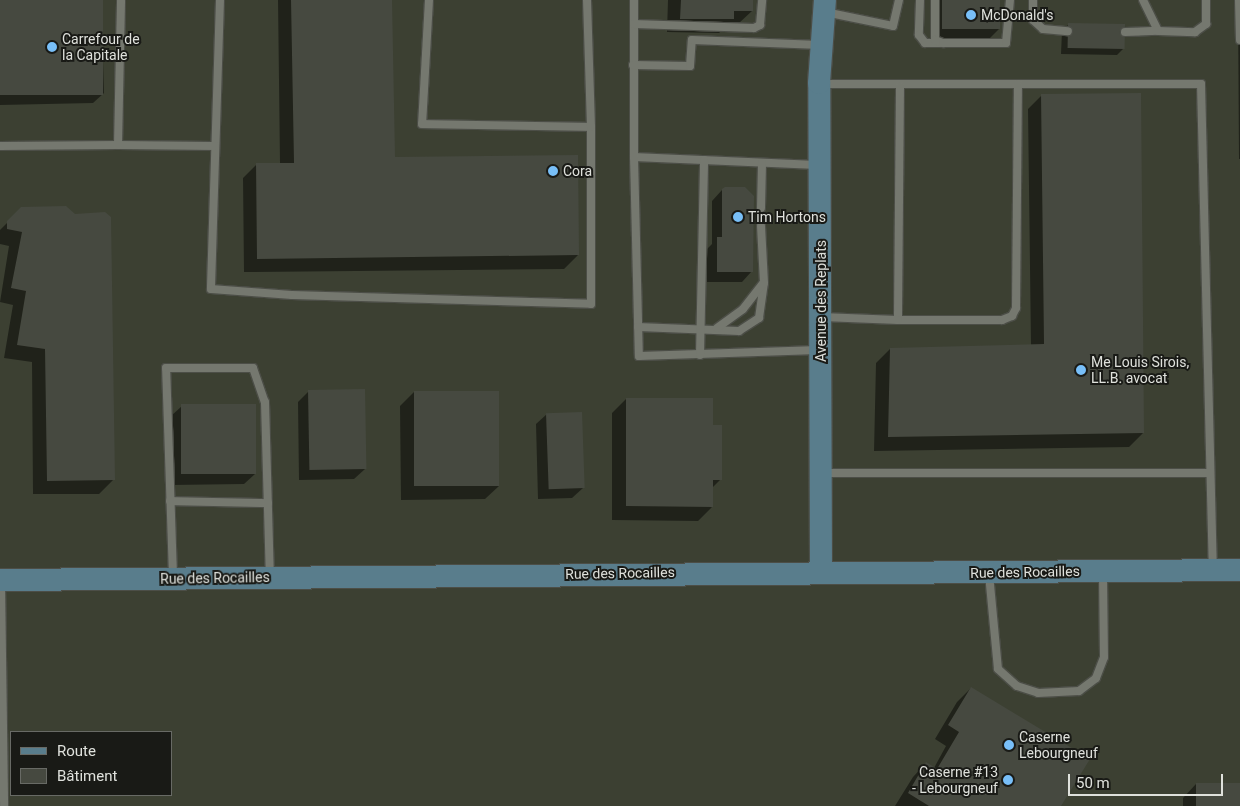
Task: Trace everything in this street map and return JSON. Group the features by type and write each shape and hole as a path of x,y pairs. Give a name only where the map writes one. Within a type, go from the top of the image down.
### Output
{"street":[{"name":"Avenue des Replats","path":"821,571 822,317 819,84 824,6"},
{"name":"Rue des Rocailles","path":"1,580 821,571 1240,570"}],"lane":[{"path":"118,145 121,0"},
{"path":"220,0 211,289 292,295 591,304 591,128 587,0"},
{"path":"429,0 422,124 591,128"},
{"path":"634,0 632,65 639,356 822,350"},
{"path":"634,24 754,28 760,25 762,0"},
{"path":"824,6 894,26 899,0"},
{"path":"920,0 919,35 925,43 1006,42 1010,0"},
{"path":"935,0 935,40 943,43"},
{"path":"1033,0 1033,20 1043,30 1068,31"},
{"path":"1143,0 1158,31"},
{"path":"1125,32 1195,32 1206,24 1206,0"},
{"path":"1239,0 1240,40"},
{"path":"632,65 690,66 692,40 820,45"},
{"path":"819,84 900,86 1201,84 1213,570"},
{"path":"822,317 898,320 1002,320 1012,316 1016,308 1018,84"},
{"path":"898,320 900,86"},
{"path":"0,146 215,146"},
{"path":"634,157 820,165"},
{"path":"700,355 704,160"},
{"path":"761,208 762,163"},
{"path":"638,327 717,328 739,331 759,318 764,282 760,226"},
{"path":"717,328 743,308 764,282"},
{"path":"173,578 166,368 253,368 265,402 270,577"},
{"path":"822,473 1210,473"},
{"path":"170,501 268,503"},
{"path":"989,572 998,668 1017,686 1038,693 1079,691 1096,678 1104,657 1103,571"},
{"path":"1,580 4,806"}],"shaded area":[{"path":"0,0 1240,0 1240,806 0,806"}],"building":[{"name":"Carrefour de la Capitale","path":"0,0 103,0 103,95 0,95"},
{"path":"291,0 392,0 395,157 578,155 579,255 257,259 256,163 294,163"},
{"path":"681,0 753,0 753,11 734,11 734,19 680,19"},
{"name":"McDonald's","path":"942,0 1000,0 1000,29 942,29"},
{"path":"1068,23 1125,24 1125,49 1068,48"},
{"path":"1141,93 1144,433 888,437 890,348 1044,344 1041,94"},
{"name":"Tim Hortons","path":"725,187 745,187 754,196 753,272 717,272 717,237 722,237 722,189"},
{"path":"66,206 75,214 105,212 111,217 115,480 47,481 45,349 17,345 26,291 11,288 22,232 7,229 7,221 21,207"},
{"path":"365,389 366,469 309,470 308,390"},
{"path":"414,391 499,391 499,486 414,486"},
{"path":"626,398 713,398 713,425 722,425 722,480 713,480 713,507 626,506"},
{"path":"181,404 256,404 256,474 181,474"},
{"path":"582,412 585,488 549,489 546,413"},
{"name":"Caserne Lebourgneuf","path":"971,687 1090,759 1061,806 929,806 908,793 926,762 937,769 959,732 948,725"},
{"path":"1196,783 1240,783 1240,806 1196,806"}],"place":[{"name":"McDonald's","path":"971,15"},
{"name":"Carrefour de la Capitale","path":"52,47"},
{"name":"Cora","path":"553,171"},
{"name":"Tim Hortons","path":"738,217"},
{"name":"Me Louis Sirois, LL.B. avocat","path":"1081,370"},
{"name":"Caserne Lebourgneuf","path":"1009,745"},
{"name":"Caserne #13 - Lebourgneuf","path":"1008,780"}]}
